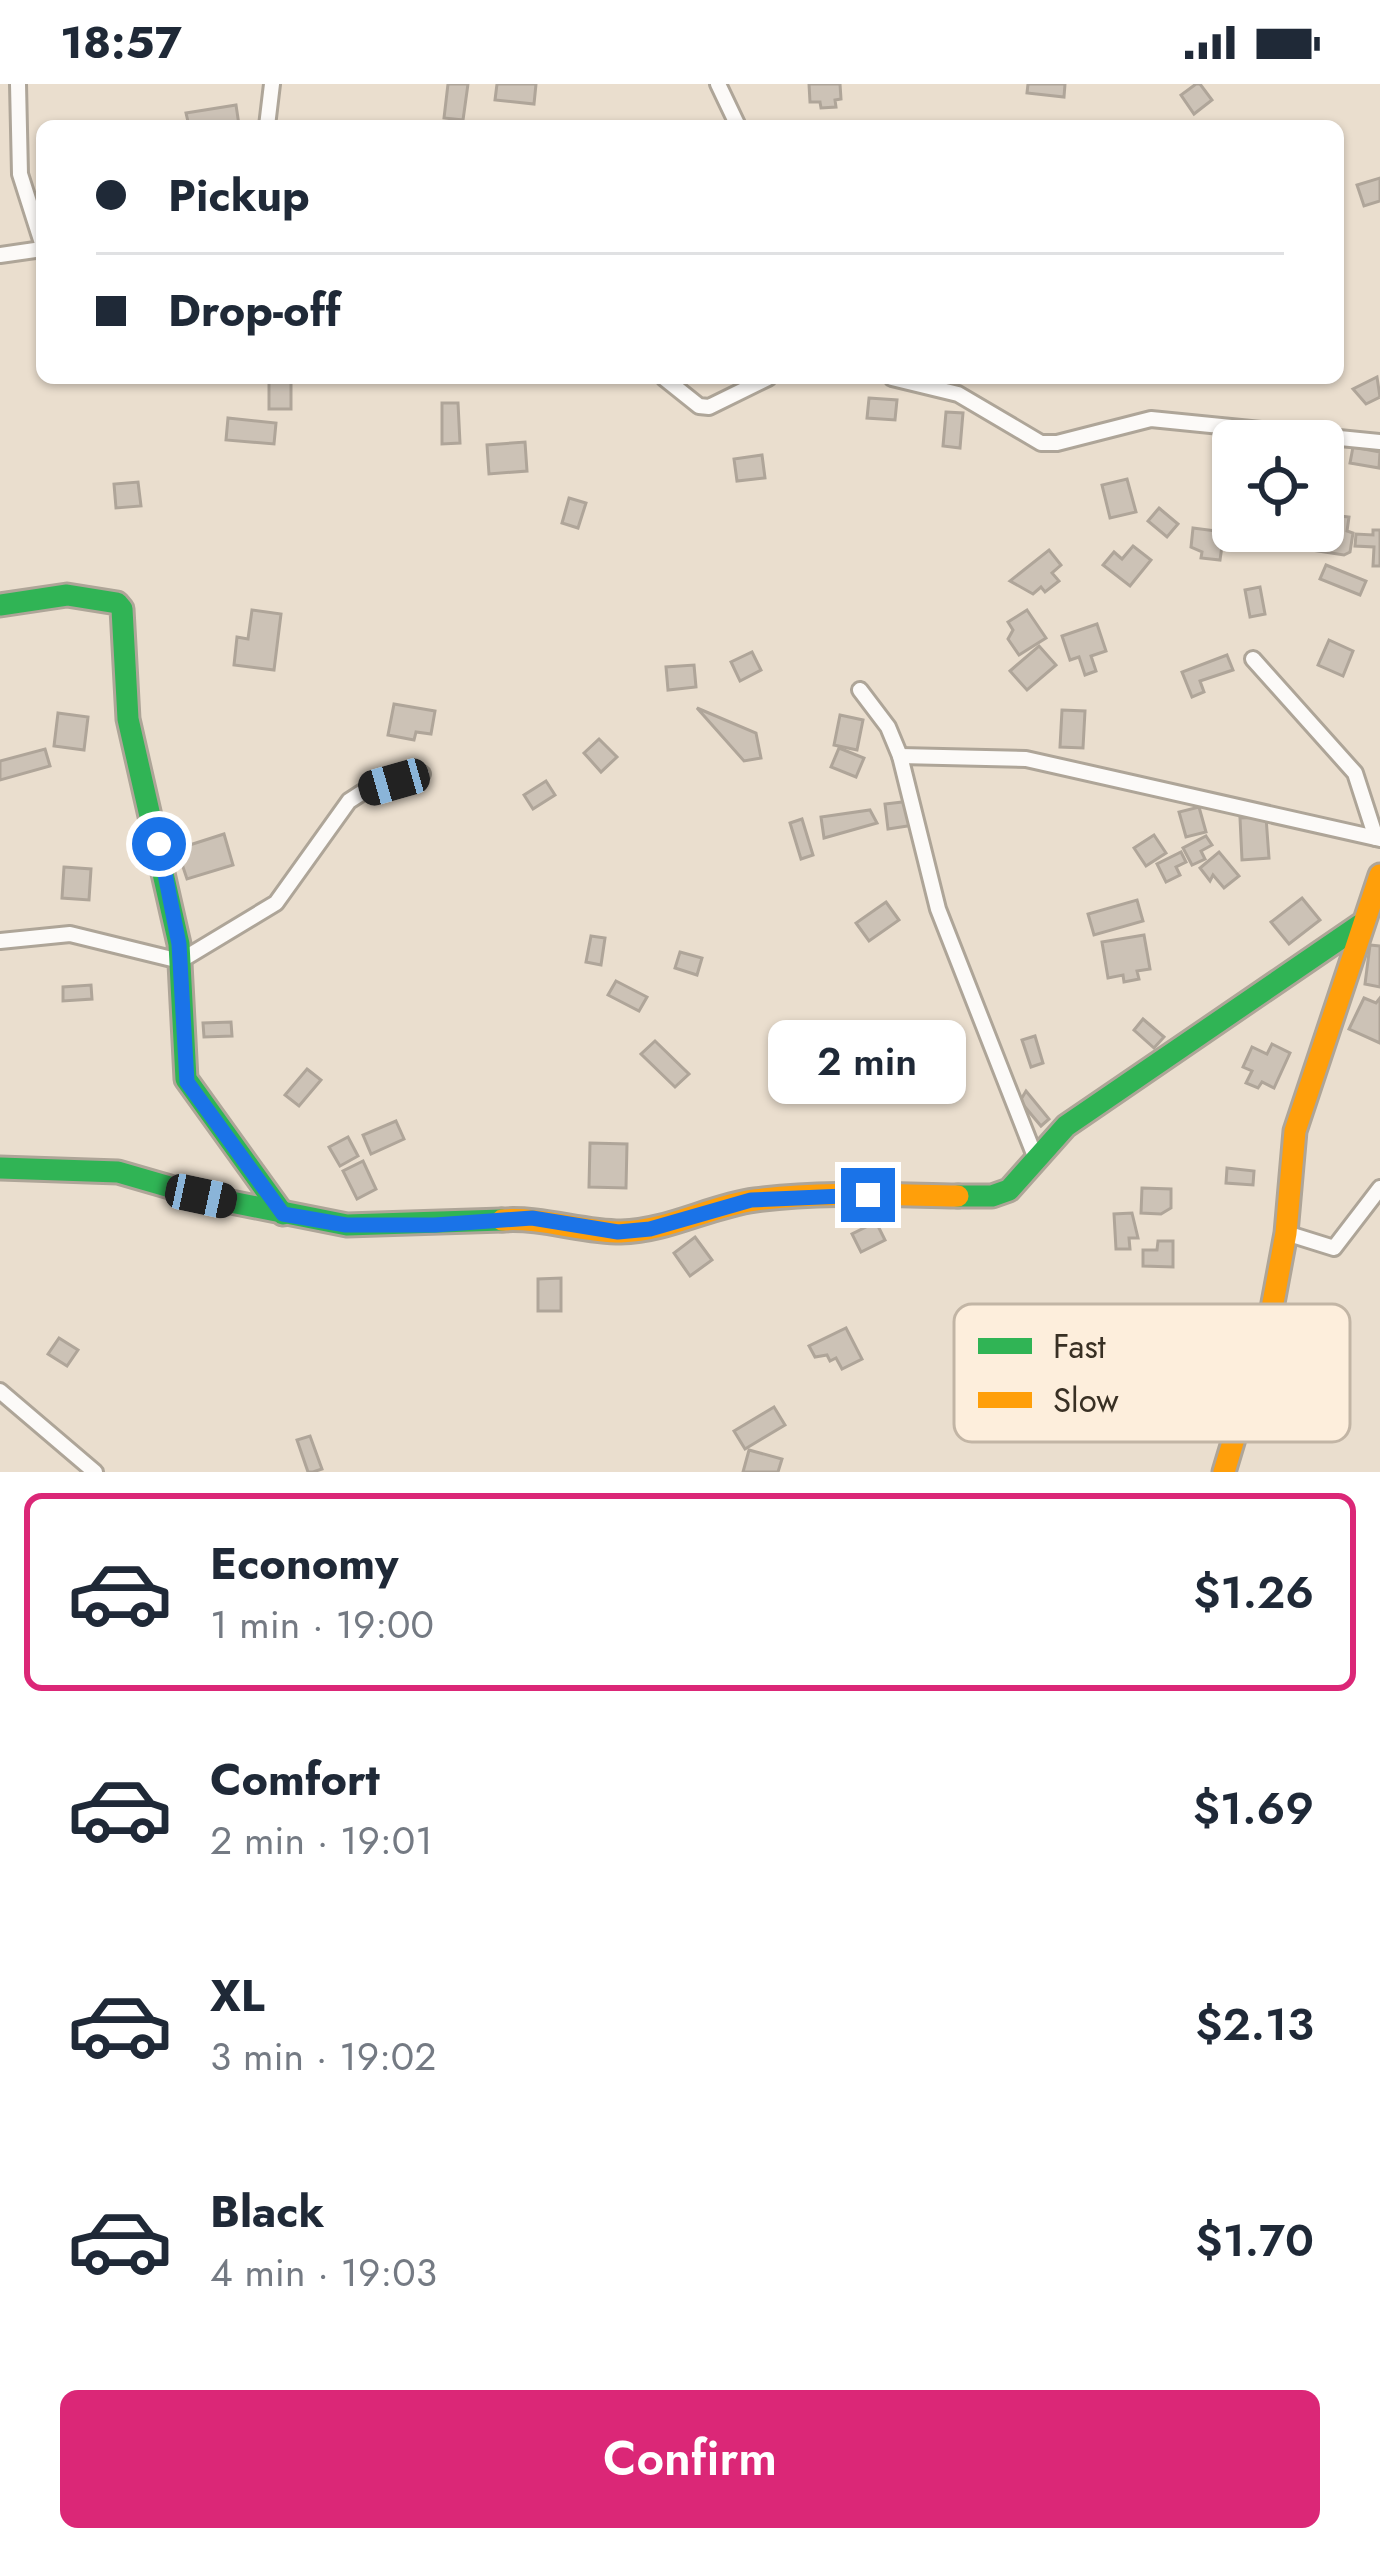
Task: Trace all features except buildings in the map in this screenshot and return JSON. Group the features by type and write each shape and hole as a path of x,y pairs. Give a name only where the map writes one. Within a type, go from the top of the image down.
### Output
{"street":[{"path":"18,84 20,174 36,226"},
{"path":"268,120 272,84"},
{"path":"718,84 736,120"},
{"path":"0,255 36,247"},
{"path":"672,384 699,406 710,407 756,384"},
{"path":"917,384 958,394 1041,443 1058,443 1151,419 1380,442"},
{"path":"0,605 22,598 67,595 116,603 122,609 128,719 159,844 180,961 187,1082 283,1214"},
{"path":"1252,658 1355,773 1378,838"},
{"path":"860,690 888,727 900,756 938,909 1036,1159"},
{"path":"900,756 1017,758 1378,838"},
{"path":"0,941 70,934 180,961 276,903 349,801 366,790 422,774"},
{"path":"1272,1304 1286,1233 1295,1131 1380,874"},
{"path":"0,1168 118,1172 346,1225 532,1218 618,1232 650,1229 751,1200 825,1194 992,1196 1009,1190 1066,1126 1360,925"},
{"path":"1286,1233 1334,1249 1380,1188"},
{"path":"0,1391 95,1472"},
{"path":"1224,1472 1233,1442"}],"traffic: fast":[{"path":"0,605 67,595 117,603 122,609 128,719 179,944 186,1079 283,1214"},
{"path":"958,1196 992,1196 1009,1190 1066,1126 1360,925"},
{"path":"0,1168 118,1172 201,1196 347,1225 502,1220"}],"traffic: slow":[{"path":"1273,1304 1286,1233 1295,1131 1380,875"},
{"path":"502,1220 621,1232 780,1197 958,1196"},
{"path":"1224,1472 1233,1442"}],"route":[{"path":"159,844 179,944 187,1082 283,1214 346,1225 532,1218 618,1232 650,1229 751,1200 868,1195"}]}
